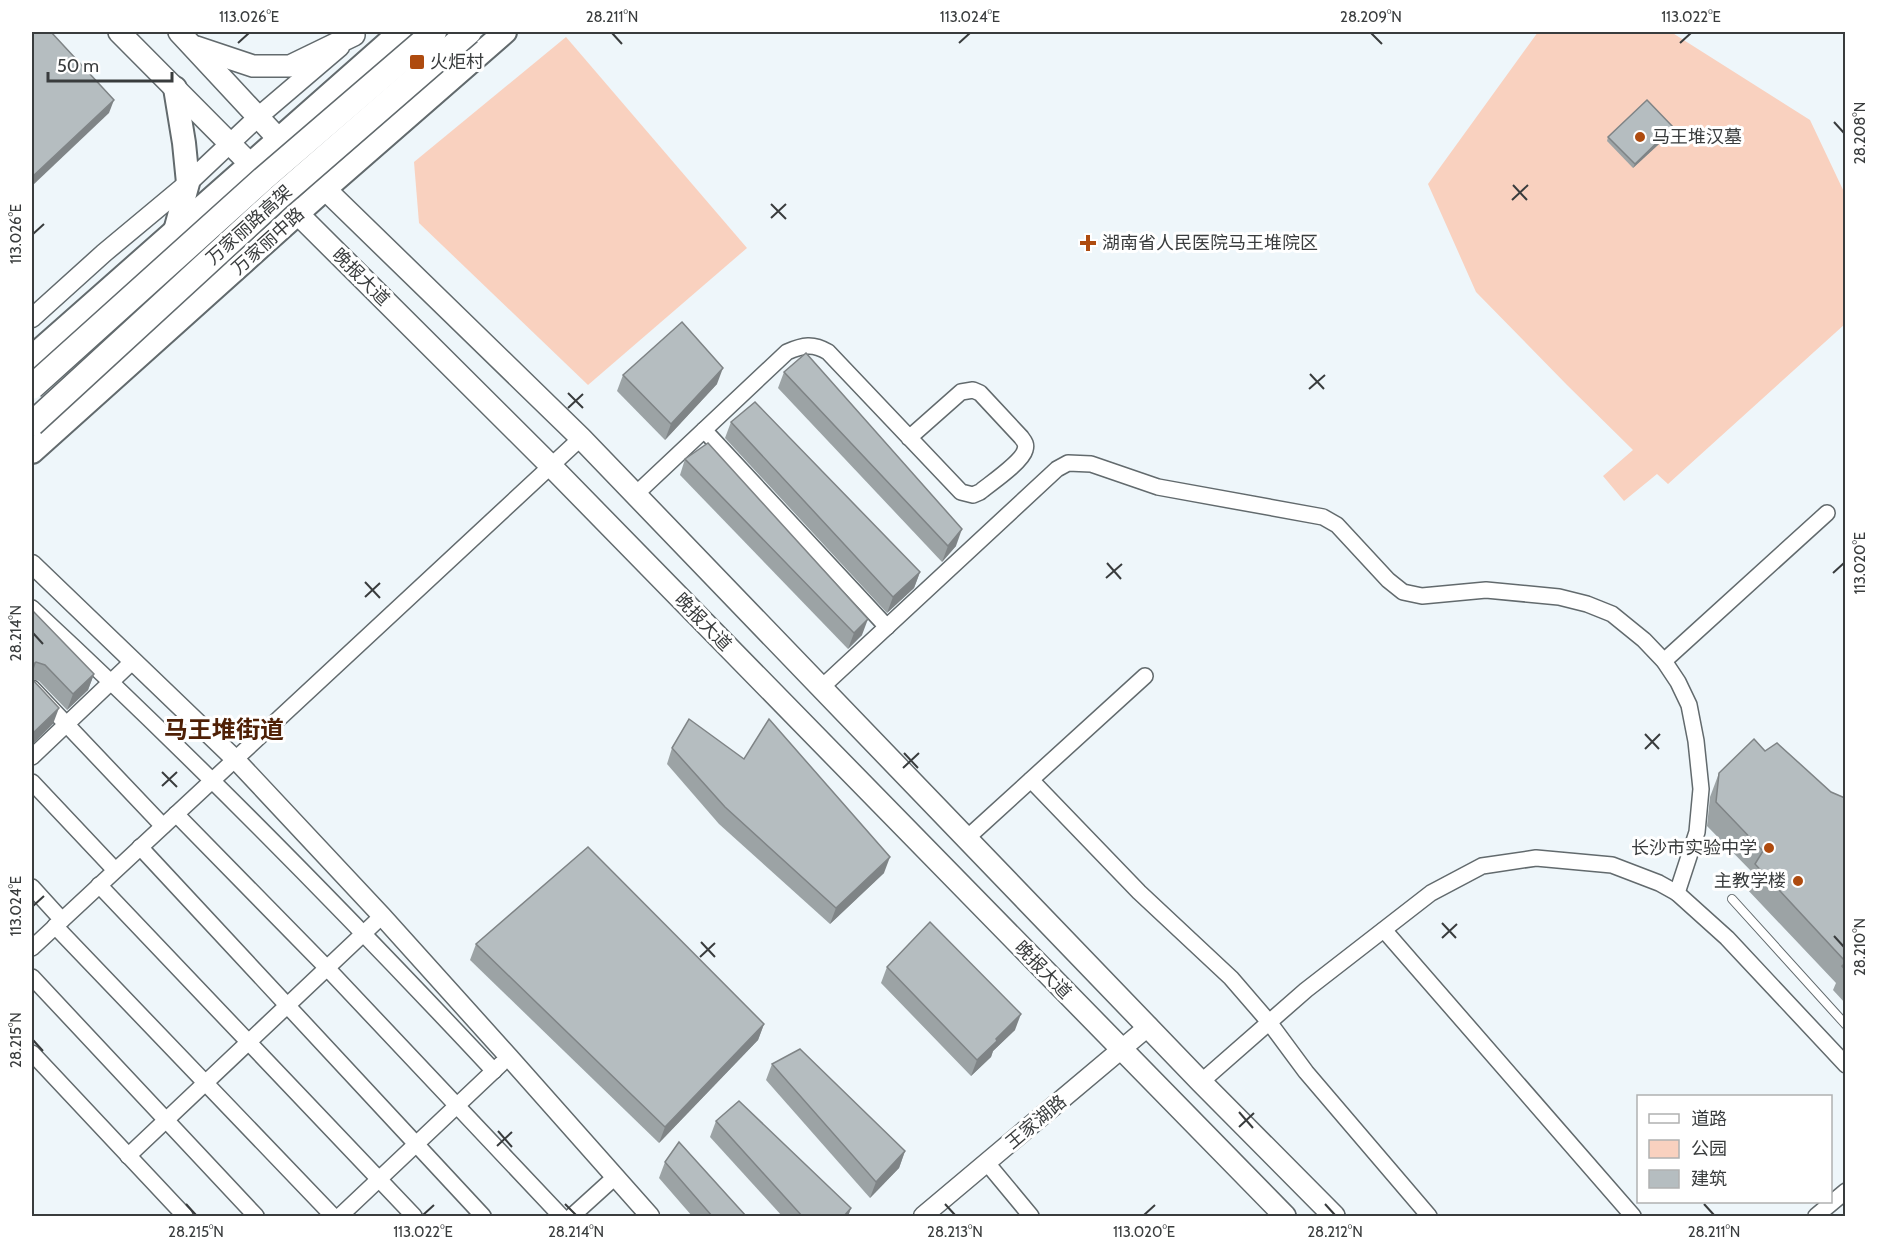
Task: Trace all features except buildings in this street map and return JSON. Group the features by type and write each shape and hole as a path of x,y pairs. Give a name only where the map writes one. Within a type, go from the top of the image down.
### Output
{"highway":[{"name":"万家丽路高架","path":"32,387 263,179 434,32"},
{"name":"万家丽路高架","path":"32,423 279,197 470,32"}],"main road":[{"name":"晚报大道","path":"119,32 551,466 1285,1216"},
{"name":"晚报大道","path":"179,32 325,189 581,438 1201,1082 1334,1216"},
{"path":"32,357 400,32"},
{"name":"万家丽中路","path":"32,452 325,189 505,32"},
{"path":"195,47 253,66 290,66 355,33"},
{"path":"175,88 188,183 175,231"}],"street":[{"path":"32,318 104,252 188,183 258,117 355,33"},
{"path":"636,495 787,352 810,345 828,352 909,438 961,492 973,495 980,492 1020,459 1026,445 980,393 974,390 961,392 909,438"},
{"path":"704,430 887,627"},
{"path":"32,948 581,438"},
{"path":"822,687 1057,469 1068,463 1091,464 1158,487 1323,517 1337,525 1388,580 1403,592 1422,597 1486,590 1559,597 1587,604 1612,614 1644,640 1664,661 1689,705 1696,741 1701,789 1697,832 1677,893"},
{"path":"1664,661 1827,513"},
{"path":"32,564 235,759 382,916 650,1216"},
{"path":"32,608 111,681 212,781 364,933 495,1071"},
{"path":"32,757 133,661"},
{"path":"967,838 1145,676"},
{"path":"32,688 163,826"},
{"path":"1031,780 1139,891 1231,978 1269,1022 1306,1072 1429,1216"},
{"path":"32,782 115,870"},
{"path":"176,814 327,968 561,1216"},
{"path":"141,847 483,1216"},
{"path":"1201,1082 1306,990 1431,893 1482,866 1536,858 1612,865 1659,883 1677,893 1727,938 1845,1065"},
{"path":"99,885 414,1216"},
{"path":"32,887 59,923 333,1216"},
{"path":"128,1156 382,916"},
{"path":"1384,930 1633,1216"},
{"path":"32,977 256,1216"},
{"name":"王家湖路","path":"923,1216 1149,1026"},
{"path":"32,1053 184,1216"},
{"path":"340,1216 509,1057"},
{"path":"987,1163 1031,1216"},
{"path":"572,1216 615,1177"},
{"path":"1832,1202 1845,1191"},
{"path":"1816,1216 1831,1203"}],"lane":[{"path":"1732,899 1845,1025"}],"green space":[{"name":"马王堆汉墓","path":"1538,32 1671,32 1810,120 1845,194 1845,324 1668,484 1657,474 1624,501 1603,476 1633,450 1476,292 1428,184"},
{"path":"566,37 747,248 588,385 419,223 414,162"}],"place":[{"name":"火炬村","path":"417,62"},
{"name":"马王堆汉墓","path":"1640,137"},
{"name":"湖南省人民医院马王堆院区","path":"1088,243"},
{"name":"长沙市实验中学","path":"1769,848"},
{"name":"主教学楼","path":"1798,881"}],"district":[{"name":"马王堆街道","path":"224,730"}]}
